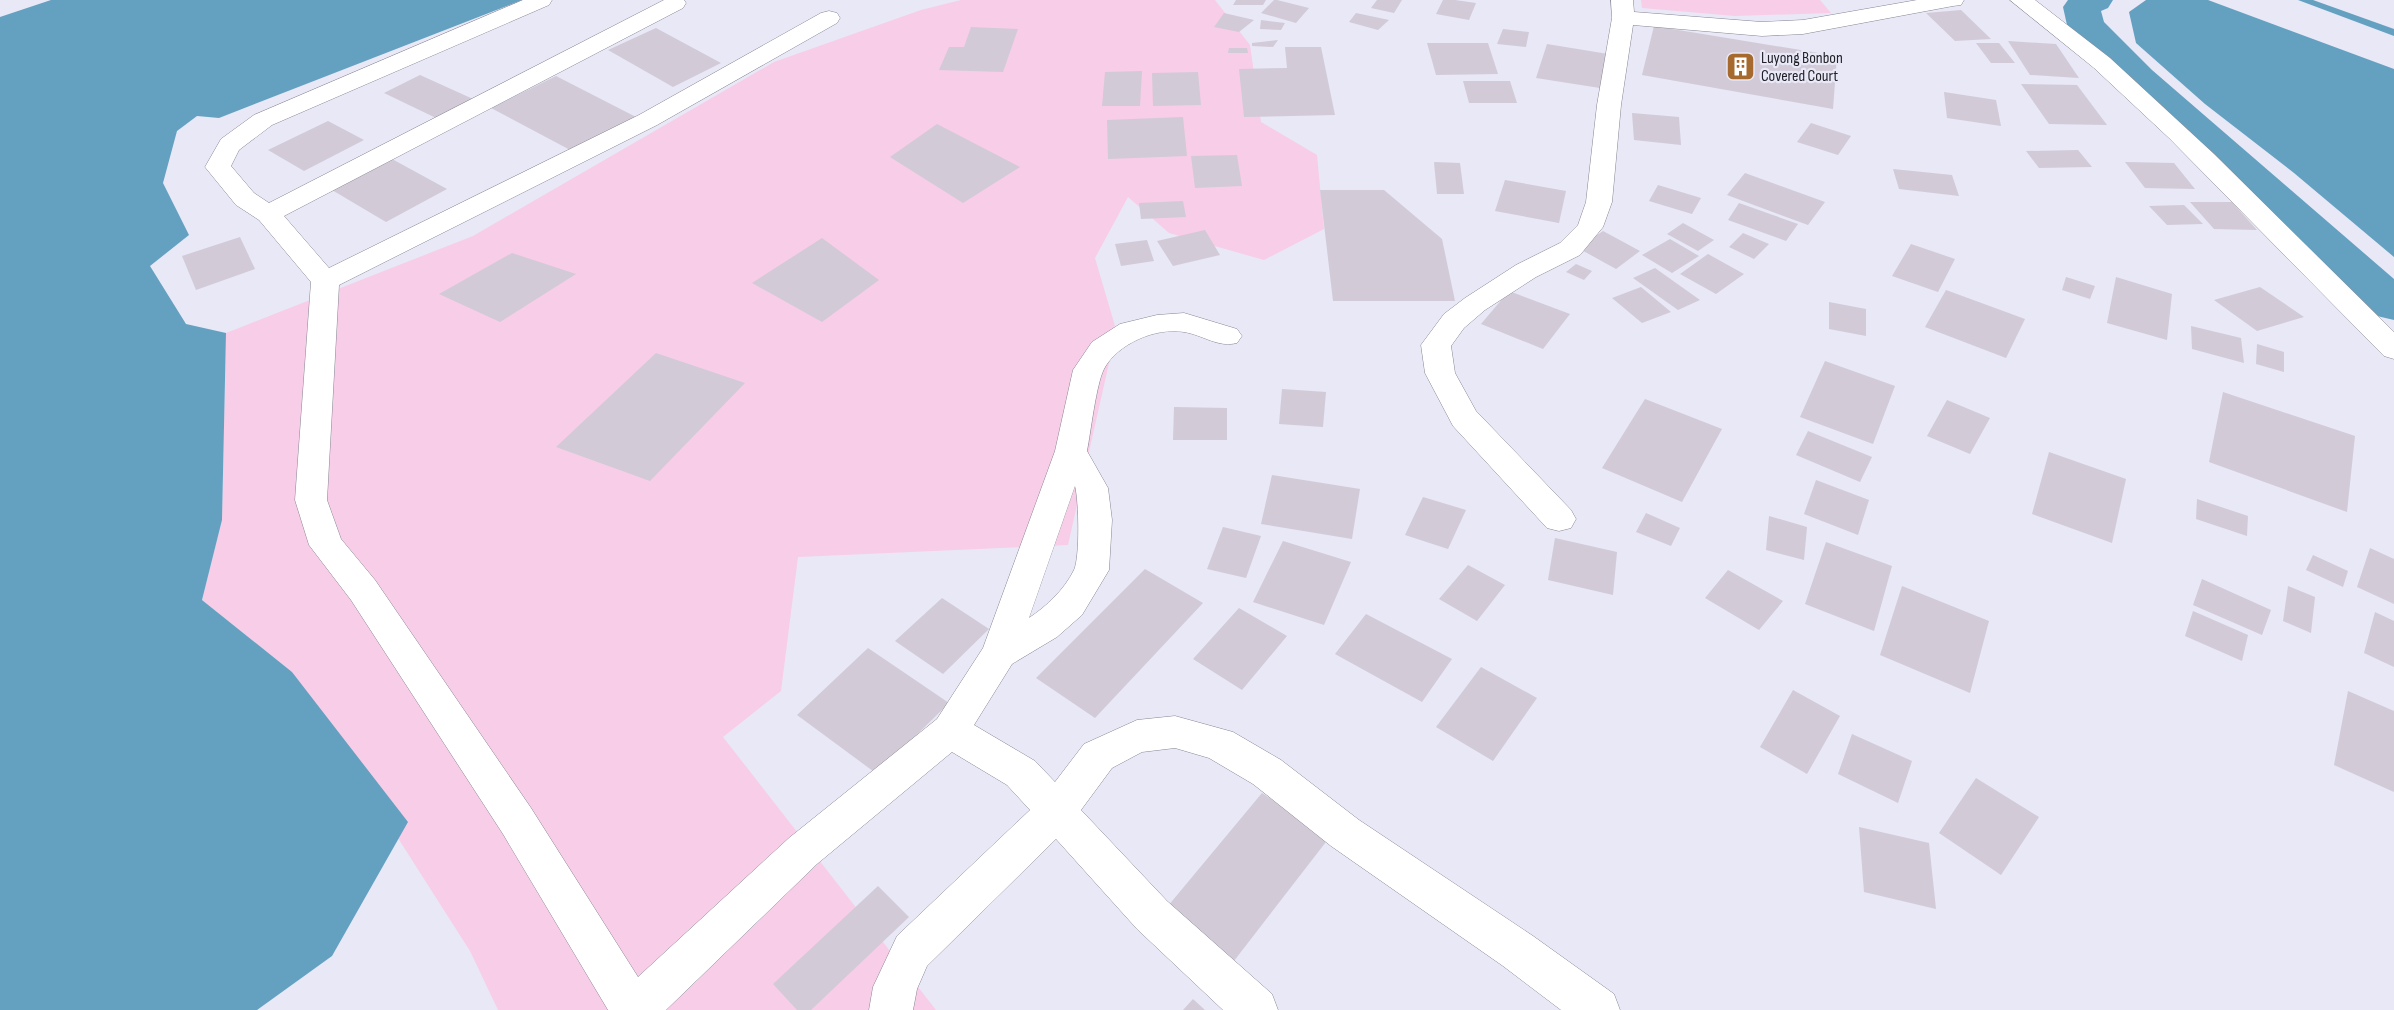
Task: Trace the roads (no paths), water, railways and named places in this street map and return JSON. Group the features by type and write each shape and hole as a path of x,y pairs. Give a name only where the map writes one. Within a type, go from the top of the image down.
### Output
{"street":[{"path":"541,0 263,120 237,137 223,150 218,167 245,199 268,214 325,281 311,500 326,545 363,590 517,821 634,1010 803,851 950,730 999,653 1071,451 1088,370 1108,345 1130,331 1157,324 1184,322 1227,336"},
{"path":"1830,0 1846,20"},
{"path":"1559,519 1464,418 1440,373 1436,345 1454,321 1475,304 1526,271 1570,249 1590,226 1599,202 1622,9 1762,30 1803,27 1953,0"},
{"path":"2021,0 2121,79 2228,180 2394,349"},
{"path":"268,214 675,3"},
{"path":"325,281 648,120 829,18"},
{"path":"999,653 1044,627 1070,605 1092,570 1095,520 1092,488 1071,451"},
{"path":"950,730 1021,773 1152,915 1256,1010"},
{"path":"891,1010 896,987 912,951 1056,811 1098,756 1137,736 1175,732 1219,744 1267,772 1345,833 1518,951 1598,1010"}],"water":[{"path":"51,0 522,0 219,118 197,116 177,131 163,183 189,235 150,266 186,324 226,333 222,520 202,600 292,672 408,822 332,956 257,1010 0,1010 0,17"},
{"path":"2146,0 2208,0 2394,69 2394,257 2294,173 2205,104 2136,43 2129,12"}],"waterway":[{"path":"2095,0 2081,7 2086,25 2138,78 2394,305"},
{"path":"2303,0 2394,33"}],"place":[{"name":"Luyong Bonbon Covered Court","path":"1740,66"}]}
